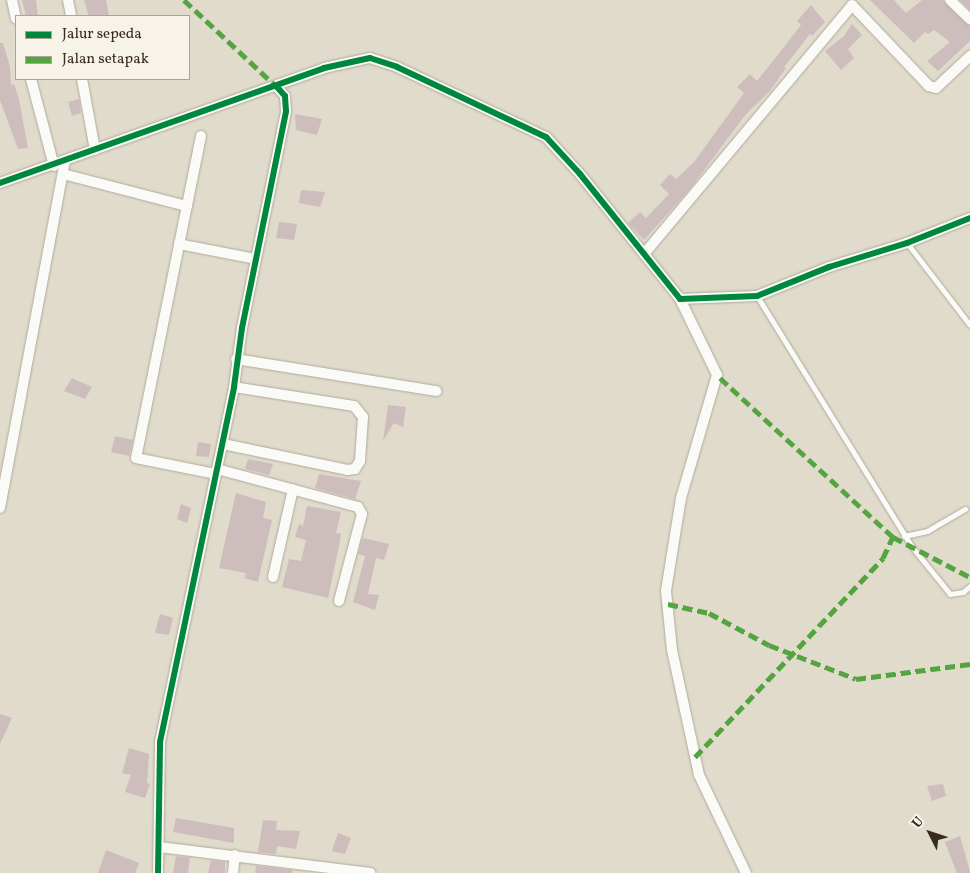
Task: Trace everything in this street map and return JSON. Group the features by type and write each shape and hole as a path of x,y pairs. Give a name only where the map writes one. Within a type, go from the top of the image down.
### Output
{"street":[{"path":"12,0 15,15"},
{"path":"68,0 71,15"},
{"path":"950,0 970,19"},
{"path":"644,254 850,3 930,86 936,88 970,56"},
{"path":"0,183 54,166 276,86 363,58 397,67 546,138 580,174 680,299 717,375 681,498 666,590 672,650 699,775 746,873"},
{"path":"31,80 54,166"},
{"path":"82,80 95,150"},
{"path":"158,873 160,742 223,444 234,387 236,359 286,111 285,96 276,86"},
{"path":"201,136 136,458 217,471 293,488 354,505 362,514 339,601"},
{"path":"0,508 65,162"},
{"path":"63,174 187,206"},
{"path":"680,299 757,296 829,267 907,243 970,218"},
{"path":"179,244 256,259"},
{"path":"236,359 436,391"},
{"path":"223,444 348,470 355,469 360,461 363,417 354,406 234,387"},
{"path":"273,577 293,488"},
{"path":"159,848 235,855 307,868 370,873"},
{"path":"233,873 235,855"}],"lane":[{"path":"907,243 970,325"},
{"path":"757,296 904,536 950,594 963,592 970,586"},
{"path":"904,536 927,531 965,509"}],"building":[{"path":"22,0 36,0 38,15 26,15"},
{"path":"84,0 106,0 109,15 89,15"},
{"path":"870,0 894,0 906,13 922,0 943,0 970,26 970,41 938,71 927,61 950,42 934,30 928,34 925,32 914,43"},
{"path":"960,0 970,0 970,10"},
{"path":"811,5 825,22 812,36 810,34 784,67 786,68 769,92 746,114 689,190 644,240 628,223 640,212 646,218 669,194 660,185 670,174 676,179 694,162 744,93 737,87 750,74 757,81 801,25 797,21"},
{"path":"852,24 862,35 848,49 854,58 841,70 825,51 844,36"},
{"path":"0,43 3,43 10,67 11,85 14,84 19,99 28,148 18,149 0,100"},
{"path":"79,99 81,113 72,116 68,102"},
{"path":"295,114 322,119 317,135 296,130"},
{"path":"301,190 325,192 320,207 299,203"},
{"path":"279,222 297,224 294,240 276,238"},
{"path":"72,378 92,387 85,399 64,391"},
{"path":"388,405 406,407 403,427 394,423 383,441"},
{"path":"115,436 133,440 129,456 111,452"},
{"path":"198,442 211,444 209,457 196,456"},
{"path":"248,459 273,464 269,475 245,469"},
{"path":"319,474 361,481 355,499 315,488"},
{"path":"236,493 266,502 263,518 272,520 258,582 244,578 246,573 219,568"},
{"path":"181,504 191,508 187,523 177,519"},
{"path":"307,506 341,512 336,533 341,534 328,598 282,587 289,559 301,561 306,540 295,537 299,524 303,526"},
{"path":"363,538 389,544 384,560 376,558 368,594 379,595 375,610 353,602 365,556 358,554"},
{"path":"160,614 173,618 169,635 155,633"},
{"path":"0,714 12,718 0,744"},
{"path":"129,748 149,754 147,783 150,784 145,798 125,792 131,775 122,773"},
{"path":"943,784 946,796 932,801 927,786"},
{"path":"176,818 234,828 234,843 173,832"},
{"path":"263,820 277,821 276,830 300,831 296,849 277,846 276,854 258,852"},
{"path":"338,833 351,838 345,854 332,851"},
{"path":"960,836 970,873 957,873 945,842"},
{"path":"106,850 139,863 135,873 98,873"},
{"path":"176,856 190,858 188,873 173,873"},
{"path":"211,860 225,862 225,873 208,873"},
{"path":"256,866 292,870 292,873 255,873"}],"marked path":[{"path":"184,0 276,86"},
{"path":"695,757 883,558 893,537 717,375"},
{"path":"893,537 970,577"},
{"path":"668,604 709,613 769,645 856,679 970,664"}],"cycle path":[{"path":"0,183 324,68 370,58 397,67 546,137 580,174 680,299 757,296 829,267 907,243 970,218"},
{"path":"158,873 160,742 234,387 242,328 286,111 285,96 276,86"}]}
